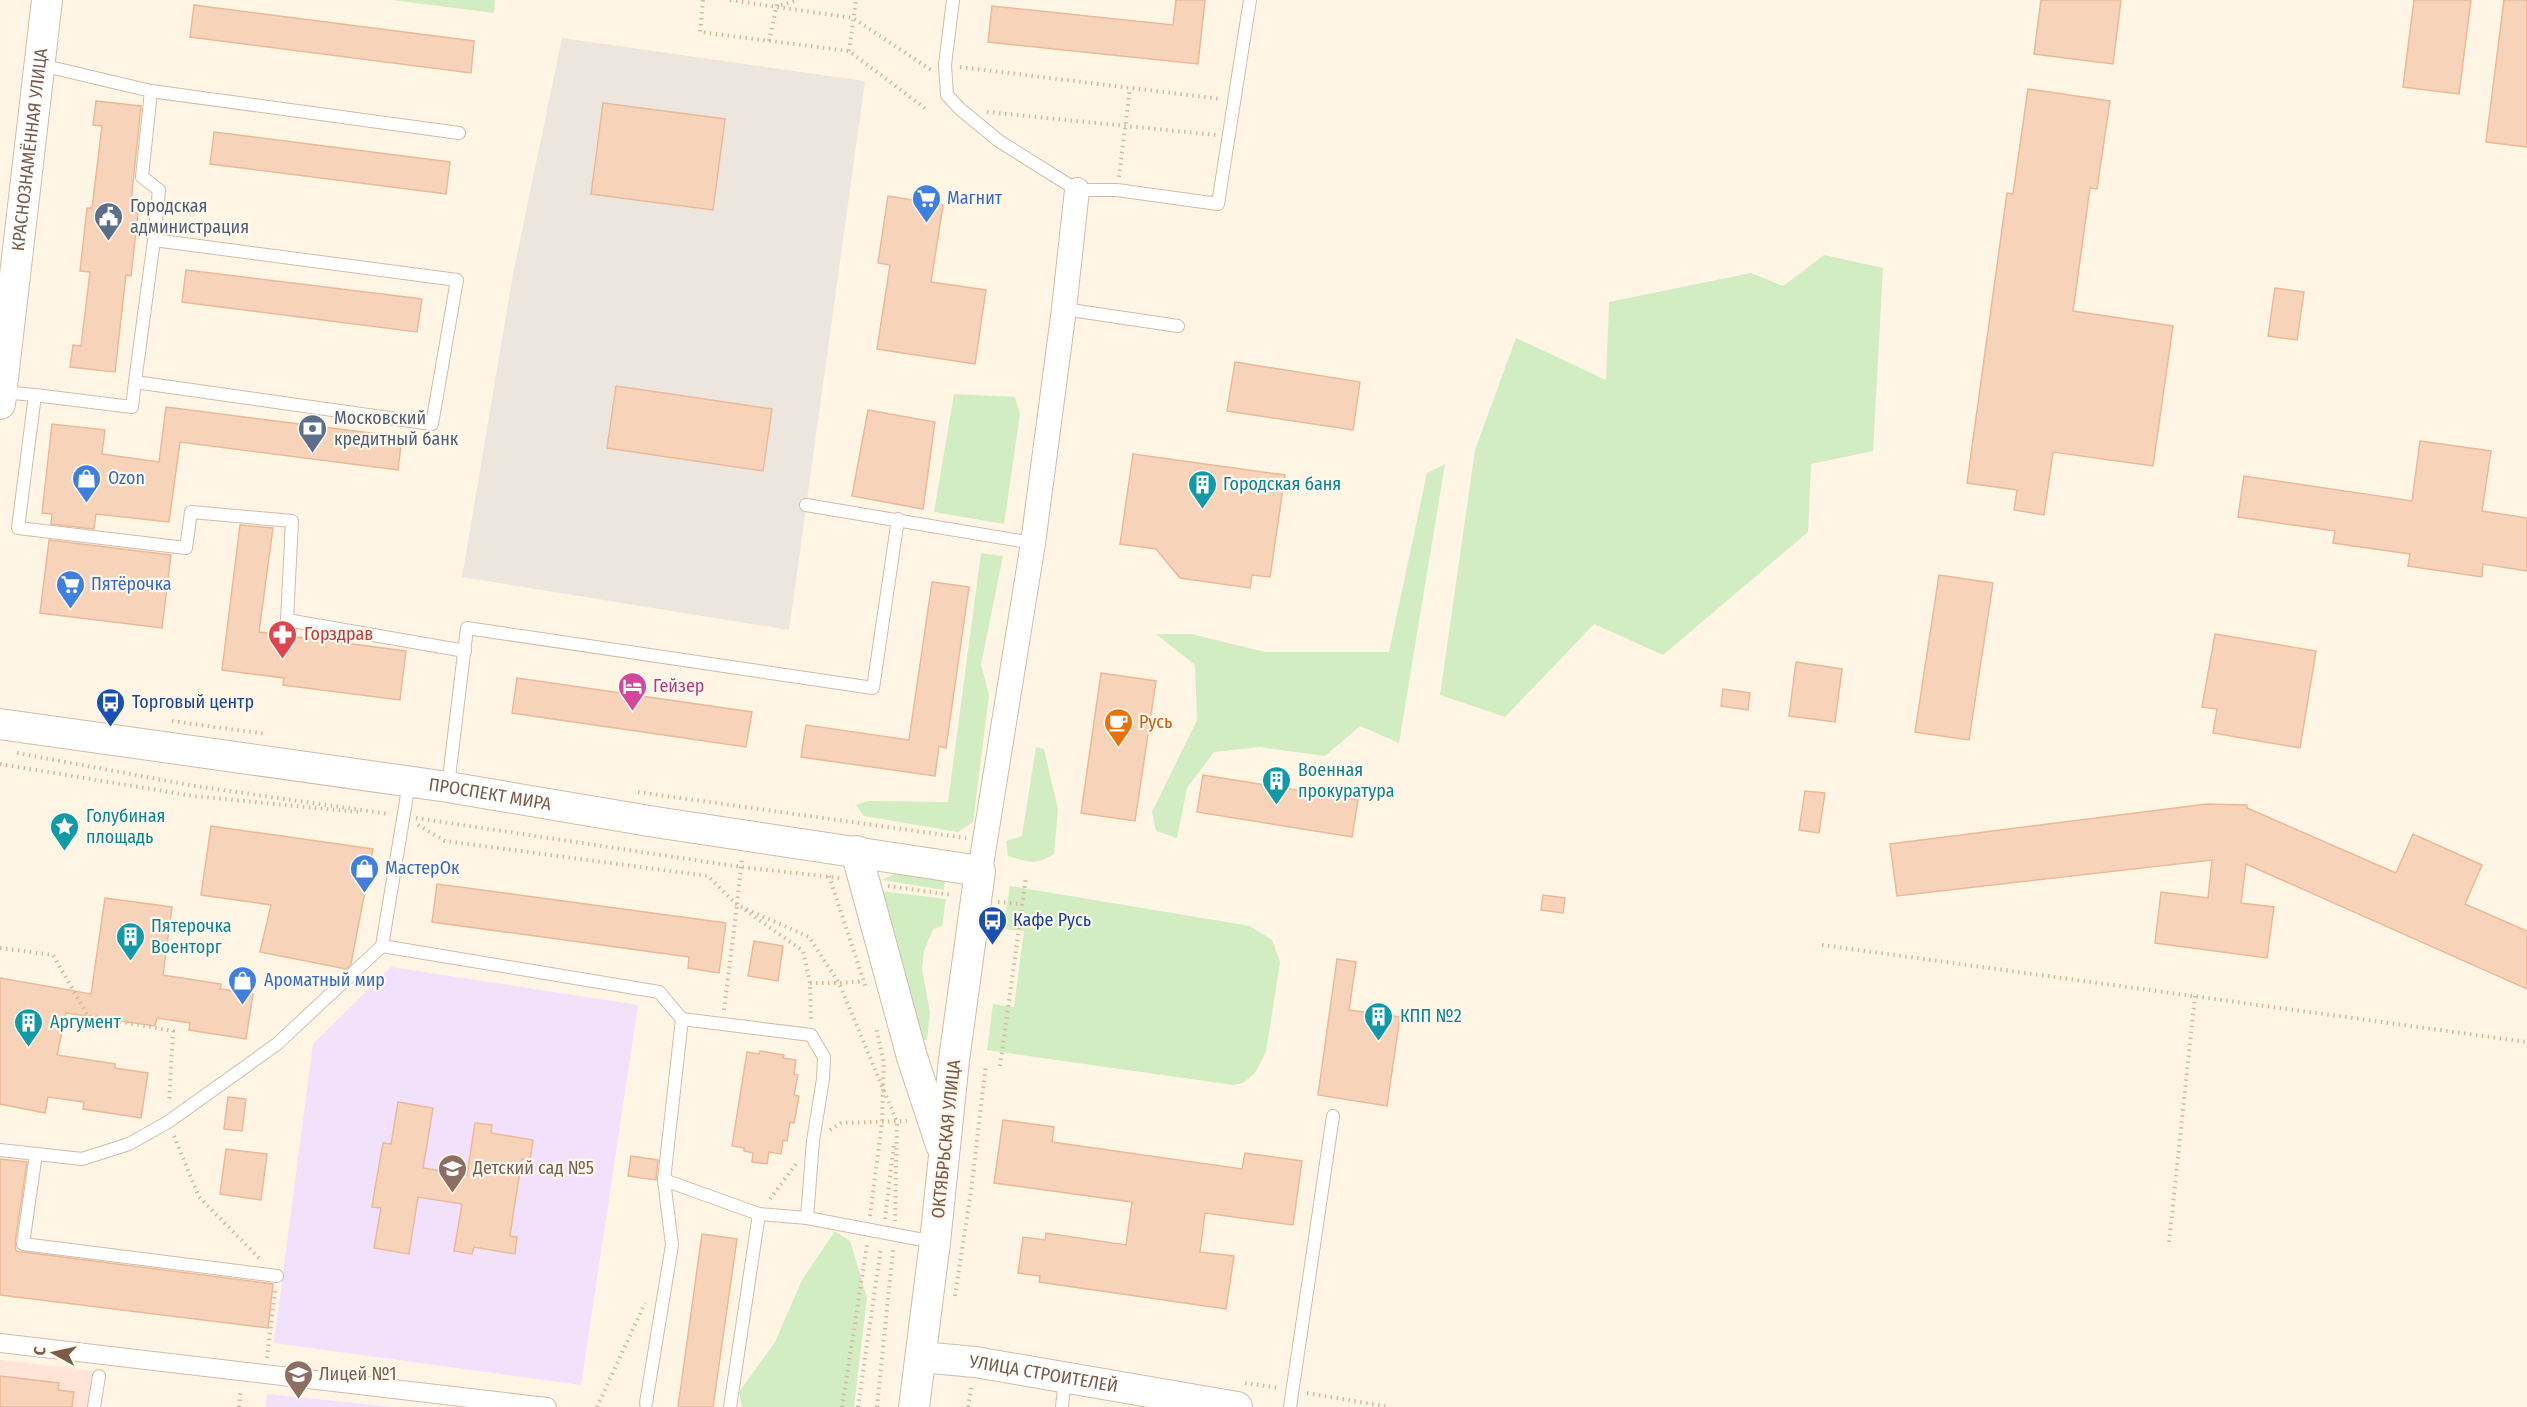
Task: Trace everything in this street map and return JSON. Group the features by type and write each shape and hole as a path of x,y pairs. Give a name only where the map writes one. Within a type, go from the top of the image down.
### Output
{"street":[{"name":"КРАСНОЗНАМЁННАЯ УЛИЦА","path":"1,398 47,0"},
{"path":"979,885 1033,543 1064,309 1077,190"},
{"name":"ПРОСПЕКТ МИРА","path":"0,724 409,782 747,821 979,885"},
{"path":"856,850 912,1057 941,1119"},
{"name":"ОКТЯБРЬСКАЯ УЛИЦА","path":"915,1407 945,1156 941,1119 954,1060 979,885"},
{"path":"912,1057 954,1060"},
{"path":"0,1343 546,1407"},
{"name":"УЛИЦА СТРОИТЕЛЕЙ","path":"921,1357 975,1362 1064,1393 1237,1407"}],"lane":[{"path":"953,0 945,65 946,95 999,141 1077,190 1117,190 1218,204 1250,0"},
{"path":"40,65 151,91 459,133"},
{"path":"1,398 35,395 132,407 159,190 142,177 151,91"},
{"path":"135,382 432,424 457,280 154,240"},
{"path":"1064,309 1178,326"},
{"path":"35,395 18,528 186,548 191,512 292,521 287,620 465,651"},
{"path":"806,505 1033,543"},
{"path":"448,787 467,628 873,688 898,519"},
{"path":"0,1150 82,1159 129,1144 168,1122 277,1044 382,946 409,782"},
{"path":"382,946 659,992 682,1019 811,1035 824,1057 823,1079 813,1141 807,1218"},
{"path":"646,1403 672,1245 664,1180 682,1019"},
{"path":"1290,1407 1333,1116"},
{"path":"36,1155 24,1244 276,1276"},
{"path":"664,1180 759,1214 807,1218 935,1242"},
{"path":"730,1407 759,1214"},
{"path":"94,1407 99,1376"}],"path":[{"path":"703,0 700,32 849,51 926,109"},
{"path":"730,0 853,18 931,70"},
{"path":"766,0 777,6 798,0"},
{"path":"769,41 778,0"},
{"path":"849,51 856,0"},
{"path":"945,65 1235,101"},
{"path":"1117,190 1130,88"},
{"path":"960,109 1230,136"},
{"path":"12,752 195,786 741,867 864,882 979,885 1021,904"},
{"path":"0,765 193,796 404,816 445,841 708,876 737,905 803,951 810,982 811,1035"},
{"path":"722,1023 747,821"},
{"path":"828,876 868,996"},
{"path":"1000,1066 1026,877"},
{"path":"737,905 809,937 839,983 897,1122 877,1407"},
{"path":"1822,945 2527,1042"},
{"path":"810,982 863,981"},
{"path":"2169,1242 2195,996"},
{"path":"842,1407 869,1230 882,1122 884,1063 874,1016"},
{"path":"954,1305 986,1064"},
{"path":"759,1214 813,1141 841,1123 980,1118"},
{"path":"858,1407 889,1233 897,1122"},
{"path":"597,1407 647,1299"}],"shaded area":[{"path":"562,38 865,81 789,630 462,577 513,274"},
{"name":"Детский сад №5","path":"391,967 638,1005 581,1385 274,1343 313,1044"},
{"path":"0,1360 96,1371 92,1407 0,1407"},
{"name":"Лицей №1","path":"267,1394 393,1407 266,1407"}],"green space":[{"path":"392,0 495,0 494,13"},
{"path":"1824,255 1883,268 1873,451 1811,464 1808,532 1663,655 1594,624 1505,717 1440,695 1475,450 1516,338 1606,380 1609,302 1751,273 1783,286"},
{"path":"954,394 1015,397 1020,414 1004,524 934,512"},
{"path":"1445,464 1399,743 1360,726 1325,756 1260,747 1214,752 1187,788 1177,838 1156,831 1152,812 1197,720 1195,665 1156,634 1191,634 1265,652 1389,652 1427,473"},
{"path":"981,553 1003,556 981,664 989,695 973,822 958,832 864,816 856,805 868,801 948,802"},
{"path":"1036,747 1044,749 1058,809 1054,854 1032,862 1008,856 1006,841 1022,836"},
{"path":"898,872 934,875 945,882 944,890 882,880"},
{"path":"1010,886 1250,926 1272,940 1280,962 1266,1052 1255,1073 1243,1083 1233,1085 987,1050 993,1004 1014,1007 1024,931 1003,929"},
{"path":"880,891 946,899 942,926 933,929 924,951 922,969 930,1013 927,1040 921,1040"},
{"path":"835,1231 850,1241 867,1298 854,1407 742,1407 739,1392 775,1342 802,1280"}],"building":[{"path":"1176,0 1205,0 1198,64 988,42 992,6 1173,25"},
{"path":"2041,0 2121,0 2113,64 2034,54"},
{"path":"2414,0 2471,0 2459,94 2403,87"},
{"path":"2504,0 2527,0 2527,147 2486,142"},
{"path":"194,5 474,41 471,73 190,37"},
{"path":"2028,89 2110,101 2097,189 2090,188 2073,311 2173,326 2153,466 2053,452 2044,515 2014,510 2017,490 1967,483 2007,193 2013,194"},
{"name":"Городская администрация","path":"96,101 141,106 130,212 138,213 131,276 126,275 115,372 70,367 73,345 81,346 90,272 80,271 87,208 92,208 102,126 93,125"},
{"path":"603,103 725,119 713,210 591,194"},
{"path":"214,132 450,162 446,194 210,164"},
{"path":"888,196 943,205 931,282 986,290 975,364 877,349 890,265 878,263"},
{"path":"186,270 422,299 417,332 182,302"},
{"path":"2275,288 2304,292 2297,340 2268,336"},
{"name":"Городская баня","path":"1235,362 1360,382 1353,430 1227,411"},
{"path":"616,386 772,409 763,471 607,448"},
{"path":"166,407 402,437 398,470 180,442 169,522 96,514 94,529 51,524 52,514 42,513 52,424 105,430 102,454 159,462"},
{"path":"868,410 935,422 923,509 852,496"},
{"path":"2420,441 2491,451 2482,511 2527,518 2527,571 2483,564 2482,577 2408,566 2410,554 2333,543 2335,531 2238,517 2244,476 2412,501"},
{"name":"Городская баня","path":"1133,454 1285,475 1270,577 1252,575 1250,588 1180,578 1156,549 1120,544"},
{"path":"240,525 273,528 259,632 406,651 400,700 283,685 284,678 222,670"},
{"path":"49,540 171,555 162,628 40,613"},
{"path":"1939,575 1993,583 1969,740 1915,732"},
{"path":"932,582 969,587 946,748 939,746 935,776 801,757 806,725 909,740"},
{"path":"2215,634 2316,651 2300,748 2213,733 2217,709 2202,707"},
{"path":"1796,662 1842,669 1835,722 1789,716"},
{"name":"Русь","path":"1101,673 1156,681 1135,821 1081,813"},
{"name":"Гейзер","path":"517,678 752,712 746,747 512,713"},
{"path":"1723,689 1750,693 1748,710 1721,706"},
{"name":"Военная прокуратура","path":"1203,775 1358,800 1352,837 1197,812"},
{"path":"1805,791 1825,793 1819,833 1799,830"},
{"path":"2207,804 2247,805 2247,808 2396,873 2413,834 2482,865 2465,904 2527,931 2527,989 2246,864 2241,903 2274,907 2267,958 2155,943 2161,892 2208,898 2212,860 1897,896 1890,844"},
{"path":"211,826 373,849 351,964 346,969 260,952 271,905 201,895"},
{"path":"437,884 726,923 719,973 688,968 689,957 432,922"},
{"path":"1543,895 1565,898 1563,913 1541,910"},
{"path":"105,898 172,907 163,975 221,984 220,989 253,994 246,1039 189,1030 190,1023 157,1018 155,1026 66,1013 57,1055 115,1064 115,1068 148,1073 141,1118 83,1109 84,1102 48,1097 45,1113 0,1104 0,978 91,994"},
{"path":"754,941 783,946 778,981 748,976"},
{"name":"КПП №2","path":"1337,959 1356,962 1349,1010 1400,1017 1387,1106 1318,1095"},
{"path":"760,1051 784,1055 783,1058 796,1060 794,1074 798,1075 794,1095 799,1096 794,1123 790,1122 787,1141 783,1140 781,1154 769,1152 767,1164 752,1162 753,1153 744,1151 744,1148 732,1146 747,1052 759,1054"},
{"path":"228,1097 246,1099 242,1131 224,1129"},
{"path":"398,1102 433,1108 423,1168 467,1175 475,1123 492,1125 491,1133 533,1140 530,1160 522,1159 514,1209 510,1236 517,1237 515,1254 474,1247 472,1254 454,1251 462,1204 418,1197 409,1254 374,1248 381,1208 372,1207 375,1188 383,1143 391,1144"},
{"path":"1003,1120 1054,1127 1052,1142 1242,1169 1245,1153 1302,1161 1293,1225 1205,1213 1200,1252 1234,1256 1226,1309 1039,1282 1040,1276 1018,1273 1023,1237 1045,1240 1046,1233 1126,1245 1132,1202 994,1183"},
{"path":"226,1149 267,1154 261,1200 220,1194"},
{"path":"631,1156 658,1160 656,1180 628,1176"},
{"path":"0,1159 27,1162 15,1243 16,1251 273,1284 268,1328 0,1295"},
{"path":"702,1234 737,1239 713,1407 678,1407"},
{"path":"0,1376 59,1383 58,1390 74,1392 72,1407 0,1407"}],"place":[{"name":"Магнит","path":"926,224"},
{"name":"Городская администрация","path":"109,242"},
{"name":"Московский кредитный банк","path":"313,454"},
{"name":"Ozon","path":"87,504"},
{"name":"Городская баня","path":"1202,510"},
{"name":"Пятёрочка","path":"70,610"},
{"name":"Горздрав","path":"283,660"},
{"name":"Гейзер","path":"632,712"},
{"name":"Торговый центр","path":"111,728"},
{"name":"Русь","path":"1118,748"},
{"name":"Военная прокуратура","path":"1277,806"},
{"name":"Голубиная площадь","path":"65,852"},
{"name":"МастерОк","path":"364,894"},
{"name":"Кафе Русь","path":"992,946"},
{"name":"Пятерочка Военторг","path":"130,962"},
{"name":"Ароматный мир","path":"243,1006"},
{"name":"КПП №2","path":"1379,1042"},
{"name":"Аргумент","path":"29,1048"},
{"name":"Детский сад №5","path":"452,1194"},
{"name":"Лицей №1","path":"298,1400"}]}
